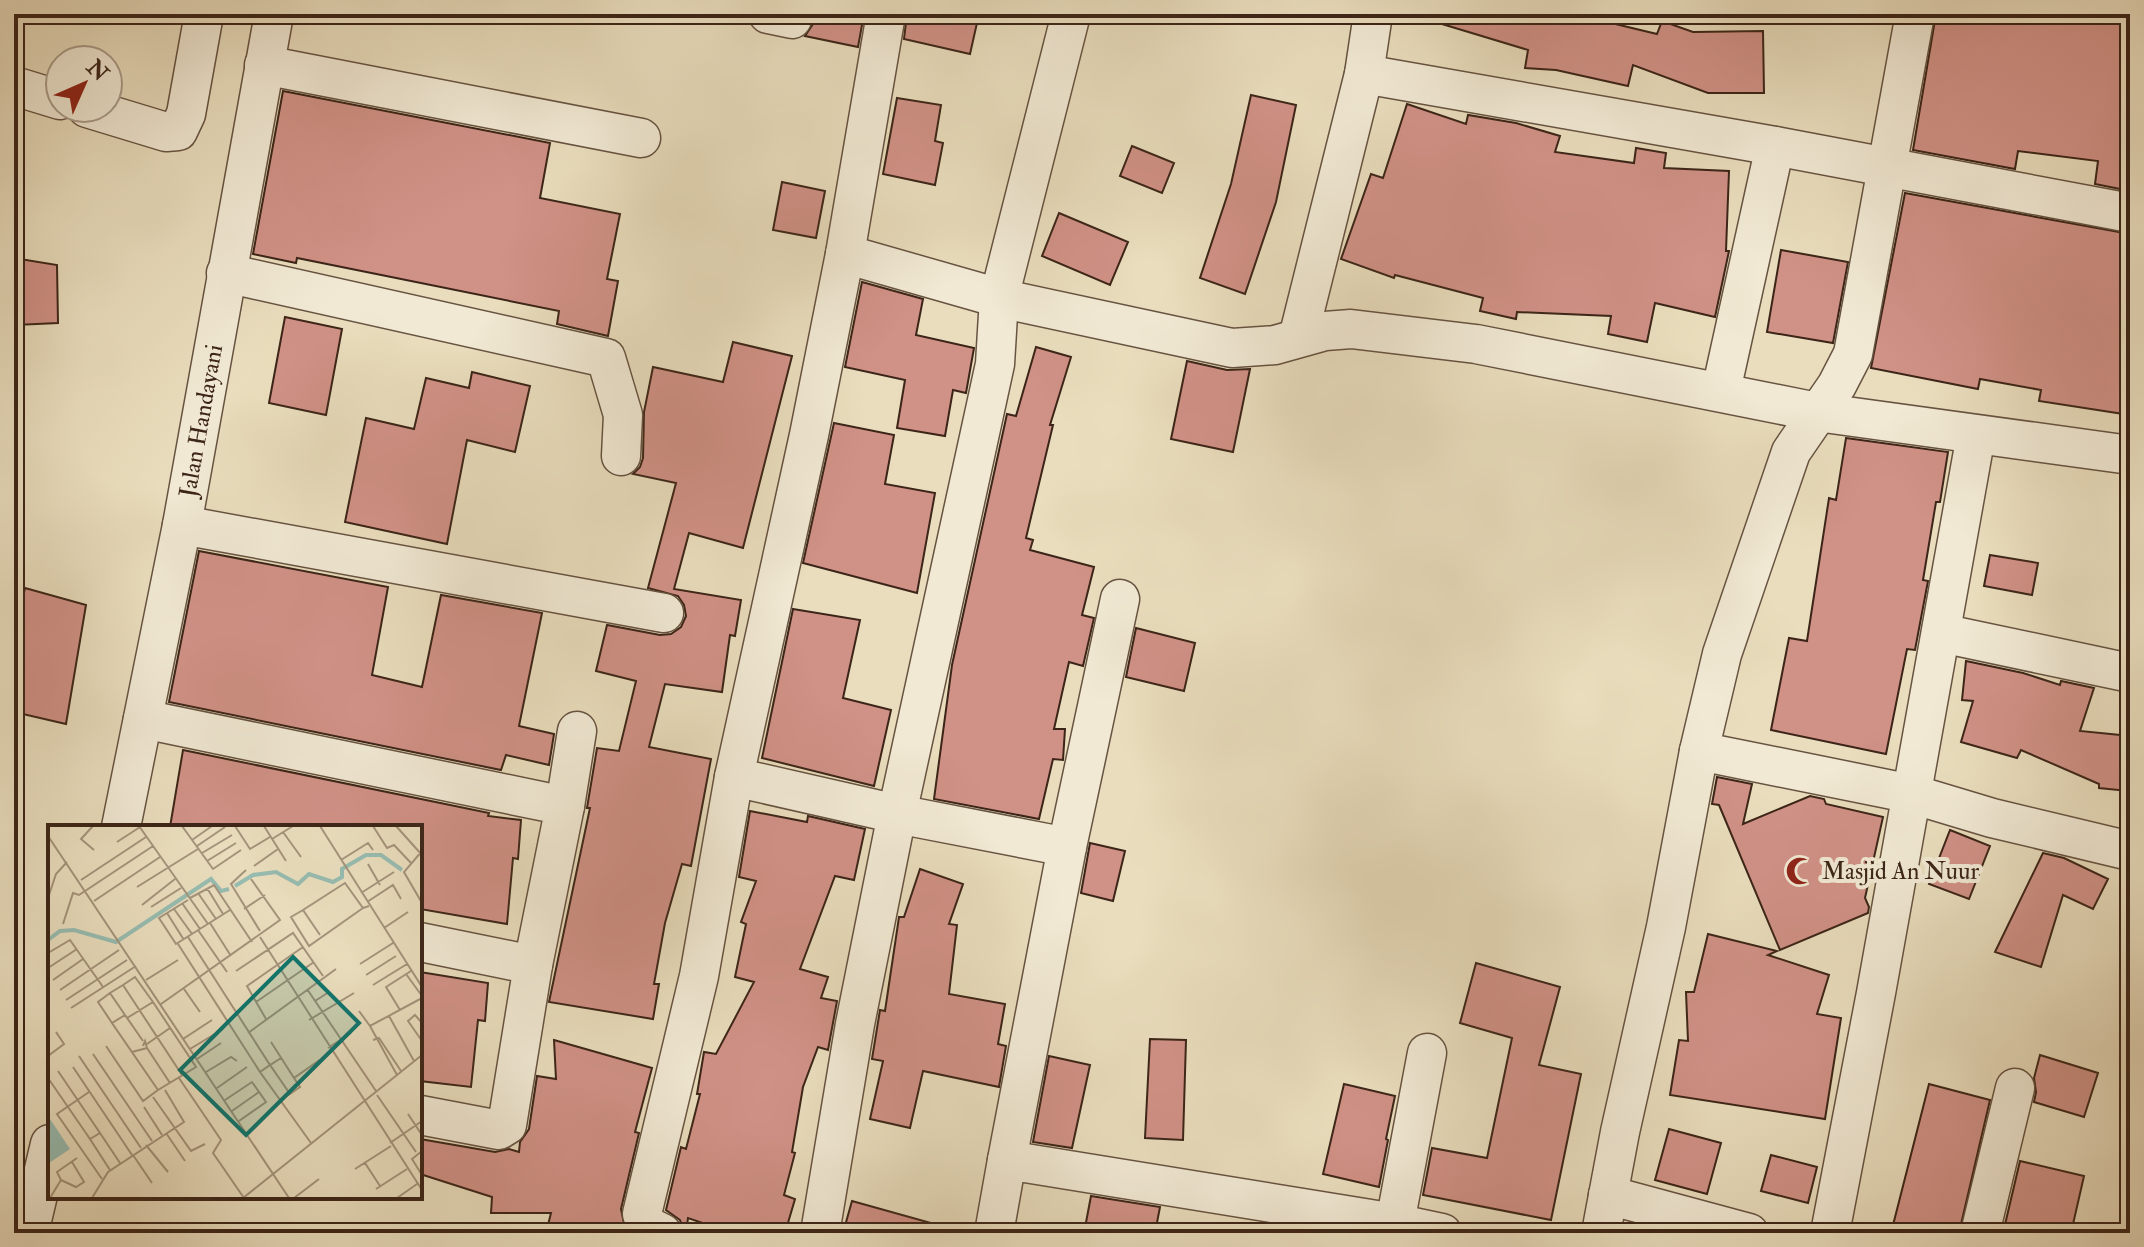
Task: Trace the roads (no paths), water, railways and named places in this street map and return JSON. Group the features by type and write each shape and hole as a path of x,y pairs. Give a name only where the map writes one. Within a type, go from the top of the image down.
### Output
{"street":[{"path":"124,119 166,132 178,131 186,114 204,14"},
{"name":"Jalan Handayani","path":"121,825 182,525 274,14"},
{"path":"662,1233 646,1225 642,1214 699,976 734,777 845,254 886,14"},
{"path":"820,1233 855,1024 897,814 995,364 999,298 1071,14"},
{"path":"1298,338 1364,74 1373,14"},
{"path":"1601,1233 1666,927 1699,751 1722,654 1786,464 1798,439 1837,385 1853,354 1915,14"},
{"path":"264,65 641,138"},
{"path":"1364,74 1775,146 2130,213"},
{"path":"14,86 44,95"},
{"path":"1721,391 1775,146"},
{"path":"845,254 999,298 1232,348 1275,345 1351,329 1476,344 1817,412 2130,455"},
{"path":"226,273 606,358 623,415 621,456"},
{"path":"1830,1233 1976,435"},
{"path":"182,525 664,613"},
{"path":"994,1233 1067,847 1120,599"},
{"path":"1941,633 2130,673"},
{"path":"143,719 565,806"},
{"path":"422,1115 499,1130 507,1125 577,731"},
{"path":"1699,751 1912,794 1992,818 2130,851"},
{"path":"734,777 897,814 1067,847"},
{"path":"422,942 533,965"},
{"path":"1395,1223 1427,1053"},
{"path":"1980,1233 2015,1088"},
{"path":"29,1233 48,1152"},
{"path":"1007,1160 1442,1233"},
{"path":"1608,1195 1749,1233"}],"place":[{"name":"Masjid An Nuur","path":"1800,871"}]}
